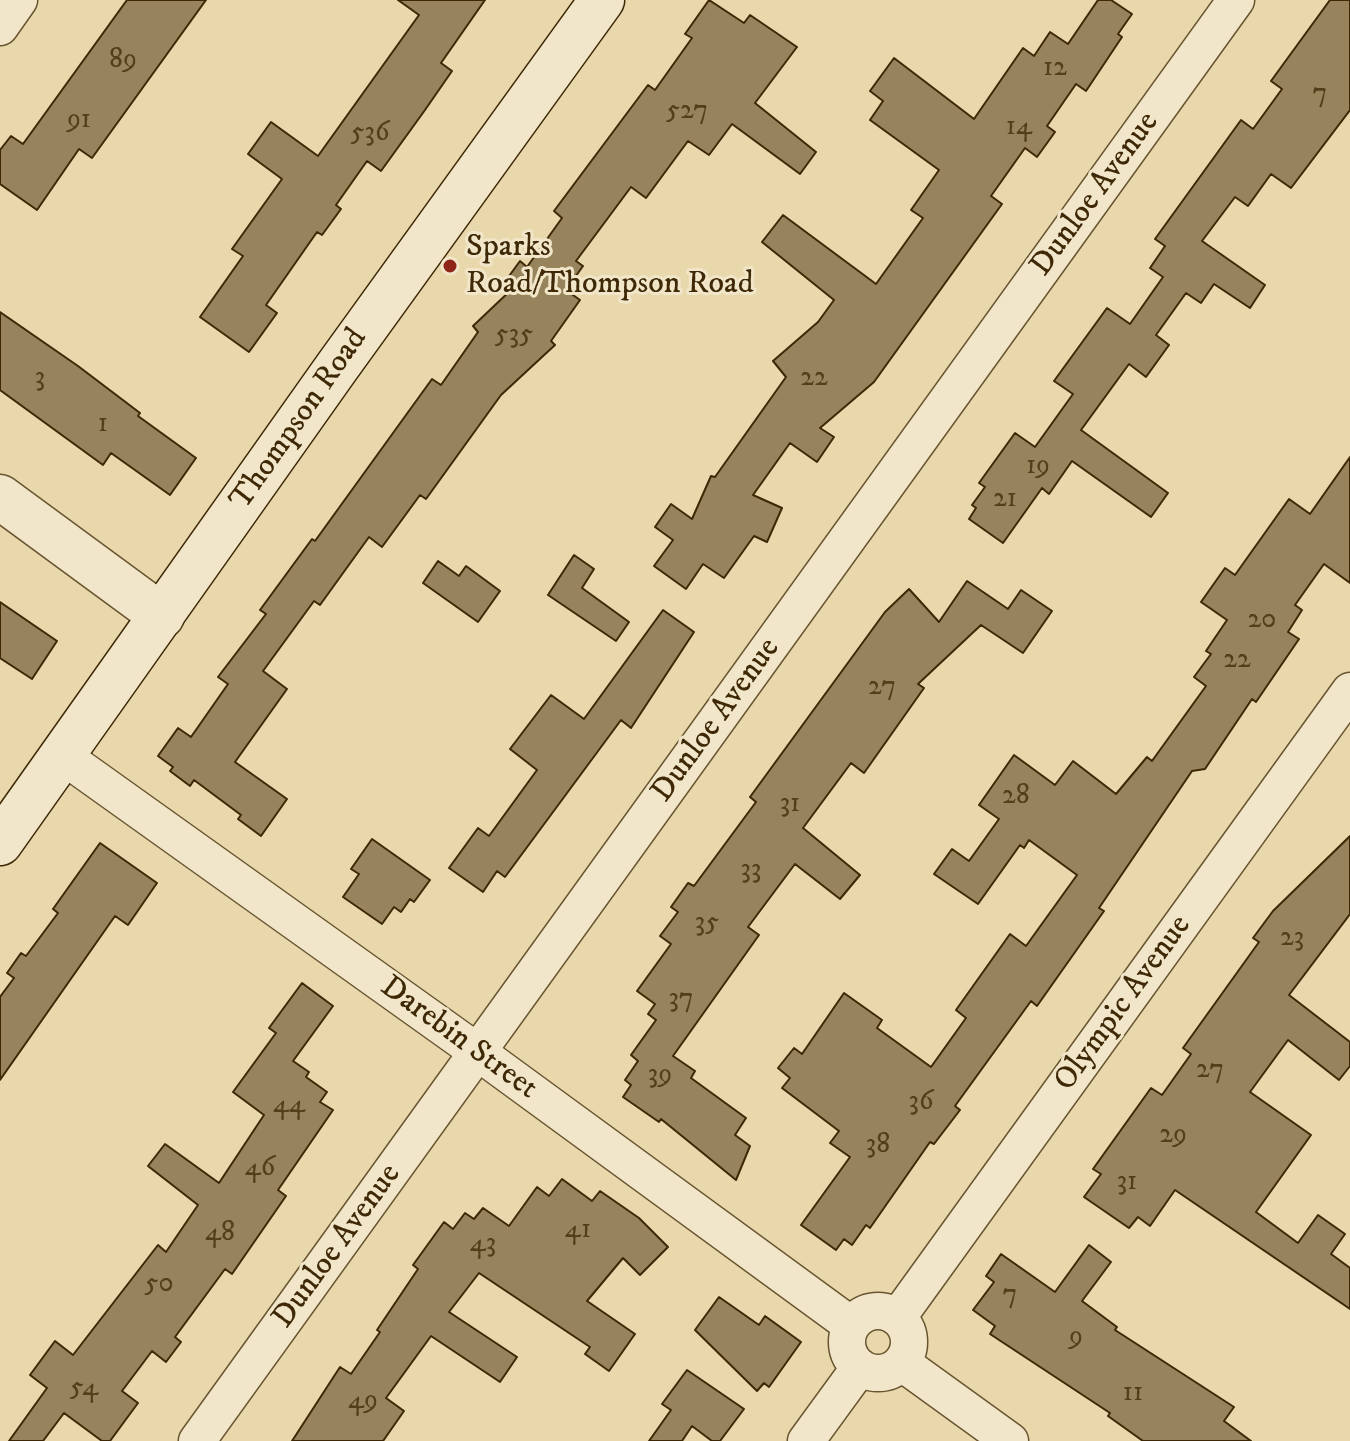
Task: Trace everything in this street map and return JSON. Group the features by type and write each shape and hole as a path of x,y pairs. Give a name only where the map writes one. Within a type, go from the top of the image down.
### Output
{"main road":[{"name":"Thompson Road","path":"0,843 602,0"},
{"path":"0,497 162,616"}],"street":[{"path":"0,27 19,0"},
{"name":"Dunloe Avenue","path":"197,1441 1236,0"},
{"name":"Olympic Avenue","path":"898,1317 1350,691"},
{"name":"Darebin Street","path":"63,756 479,1053 851,1325"},
{"path":"867,1312 889,1312 898,1317 905,1325 910,1344 902,1363 886,1372 860,1367 848,1352 851,1325 867,1312"},
{"path":"902,1363 1010,1441"},
{"path":"806,1441 860,1367"}],"building":[{"path":"127,0 206,0 92,158 79,149 37,210 0,184 0,150 11,136 23,144"},
{"path":"398,0 485,0 441,63 452,71 381,171 367,161 336,205 341,209 322,235 317,232 266,305 277,313 249,352 200,317 243,256 232,249 282,179 248,154 271,122 318,156 419,15"},
{"path":"709,0 744,23 750,15 797,47 755,103 816,152 800,174 732,124 709,155 688,141 646,198 631,187 576,261 583,266 566,290 580,300 551,341 555,345 501,395 426,499 420,495 382,547 369,537 320,605 314,601 263,671 287,689 235,762 287,799 261,836 238,819 241,815 194,780 190,786 170,771 173,767 158,756 178,728 191,737 228,684 218,677 266,614 260,610 312,539 315,541 432,379 441,385 478,332 473,326 512,289 504,283 520,261 527,267 562,218 554,211 648,85 655,90 692,38 685,34"},
{"path":"1098,0 1111,0 1132,14 1118,34 1122,37 1086,91 1076,84 1047,126 1055,132 1037,157 1025,148 991,196 1002,204 874,382 820,428 834,437 817,462 790,443 753,495 782,508 767,542 754,536 724,578 703,564 686,589 654,566 673,540 655,527 671,504 692,519 711,476 715,477 786,377 773,361 818,322 834,300 762,242 783,215 876,284 923,218 911,210 939,170 870,120 883,101 870,91 894,58 974,119 1023,48 1034,56 1050,32 1068,44"},
{"path":"1330,0 1350,0 1350,110 1291,188 1271,174 1248,206 1235,197 1202,241 1265,285 1250,308 1214,284 1201,303 1186,293 1156,335 1169,345 1146,377 1129,364 1081,430 1168,493 1151,517 1072,461 1049,494 1042,488 1003,543 969,519 976,508 972,505 985,487 979,483 1015,433 1035,447 1073,394 1054,381 1107,308 1130,324 1163,277 1150,268 1165,246 1155,239 1241,120 1253,129 1282,89 1271,81"},
{"path":"0,312 78,366 140,413 138,416 196,458 170,495 111,453 103,465 0,390"},
{"path":"1350,457 1350,583 1324,564 1295,605 1302,610 1288,632 1299,639 1256,702 1252,699 1205,769 1192,771 1099,908 1104,911 1037,1006 1031,1001 955,1106 960,1110 934,1144 930,1142 870,1228 866,1225 852,1245 844,1239 836,1250 801,1225 850,1157 830,1143 839,1131 782,1088 790,1078 778,1068 794,1048 802,1054 844,993 882,1020 877,1028 931,1067 966,1018 956,1010 1010,934 1026,946 1077,875 1029,840 1024,848 1020,845 978,904 934,874 952,849 969,861 999,819 979,805 1014,755 1055,785 1073,761 1116,794 1147,757 1152,761 1206,686 1194,677 1211,654 1206,651 1227,620 1201,602 1225,568 1235,575 1289,499 1310,514"},
{"path":"574,555 594,569 582,588 629,622 616,641 548,595"},
{"path":"438,561 459,576 466,566 500,591 478,622 423,583"},
{"path":"967,581 1008,609 1021,590 1052,611 1023,653 981,625 918,684 924,688 864,773 851,763 803,828 860,875 840,899 795,864 748,927 759,935 673,1056 695,1071 691,1078 746,1118 735,1135 750,1146 736,1180 661,1119 659,1122 623,1097 631,1085 625,1080 638,1061 631,1055 656,1020 648,1014 655,1004 637,991 671,944 660,936 678,912 671,907 688,883 694,886 756,802 750,797 885,612 909,589 939,622"},
{"path":"0,602 57,641 32,679 0,658"},
{"path":"663,610 694,632 631,728 621,720 505,877 497,871 483,892 449,868 478,828 489,836 537,770 510,749 551,695 584,719"},
{"path":"1350,836 1350,914 1289,995 1350,1042 1350,1066 1339,1080 1288,1040 1250,1092 1311,1135 1256,1212 1298,1243 1318,1215 1345,1234 1331,1254 1350,1268 1350,1309 1175,1190 1150,1226 1138,1217 1129,1228 1084,1197 1101,1174 1093,1169 1151,1088 1162,1095 1191,1054 1183,1048 1259,942 1253,938 1273,911"},
{"path":"372,839 430,880 414,902 410,899 401,912 394,907 382,924 343,897 359,874 351,869"},
{"path":"100,843 157,883 128,925 115,916 0,1080 0,997 14,978 7,973 21,953 26,956 58,913 53,909"},
{"path":"302,983 333,1006 293,1061 309,1072 306,1077 327,1092 320,1102 333,1110 278,1190 286,1196 232,1274 225,1269 175,1337 181,1342 166,1362 152,1351 122,1391 138,1403 110,1441 102,1441 64,1413 43,1441 9,1441 47,1388 30,1375 55,1341 73,1355 158,1245 166,1252 198,1205 148,1166 165,1144 219,1183 264,1115 233,1092 276,1033 269,1028"},
{"path":"562,1179 592,1201 600,1191 639,1218 668,1247 640,1275 623,1258 587,1301 635,1334 609,1371 585,1354 590,1347 479,1273 449,1312 517,1357 500,1382 431,1336 386,1398 404,1411 383,1441 292,1441 340,1367 351,1374 418,1269 413,1265 444,1222 453,1229 465,1213 474,1219 483,1208 509,1226 537,1187 549,1196"},
{"path":"1089,1245 1111,1262 1082,1301 1117,1327 1115,1330 1234,1407 1224,1421 1251,1441 1143,1441 1108,1416 1110,1413 990,1334 995,1326 973,1310 994,1282 986,1276 1001,1254 1055,1292"},
{"path":"719,1297 759,1325 765,1316 801,1342 769,1387 764,1383 757,1391 695,1330"},
{"path":"687,1370 744,1409 720,1441 712,1441 692,1426 682,1441 649,1441 671,1410 662,1404"}],"place":[{"name":"Sparks Road/Thompson Road","path":"450,266"}]}
